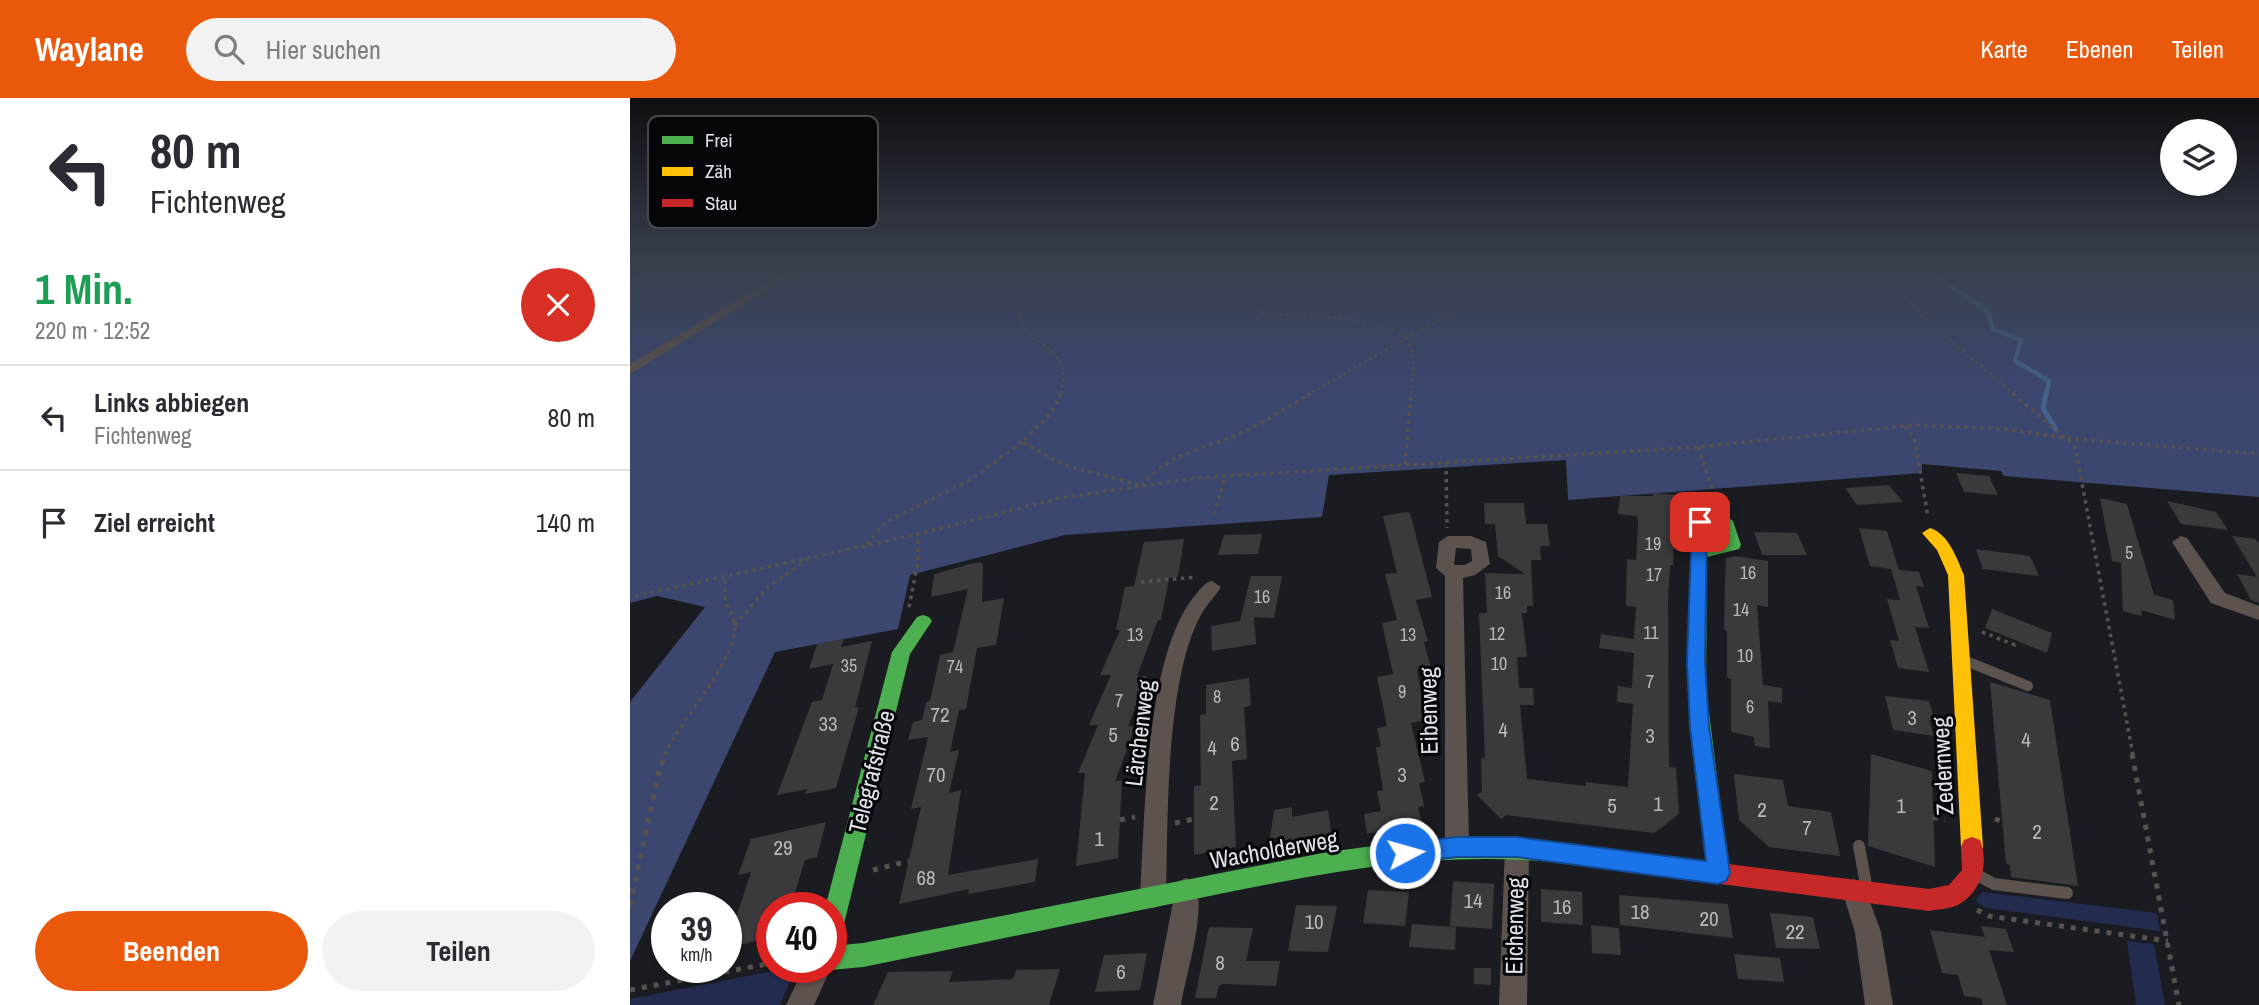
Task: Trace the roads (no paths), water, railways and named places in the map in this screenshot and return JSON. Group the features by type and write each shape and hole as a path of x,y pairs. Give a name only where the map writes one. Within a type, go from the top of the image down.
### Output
{"street":[{"path":"630,370 730,309"},
{"path":"1699,554 1733,545 1725,521 1700,522 1699,554 1696,662 1700,727 1718,873"},
{"name":"Zedernweg","path":"1930,533 1952,562 1956,575 1973,873"},
{"name":"Eibenweg","path":"1448,542 1471,542 1480,546 1481,564 1469,571 1454,573 1445,568 1448,542"},
{"path":"2181,542 2218,598 2259,613"},
{"name":"Eibenweg","path":"1454,573 1457,847"},
{"name":"Lärchenweg","path":"1153,896 1161,759 1169,696 1188,618 1201,597 1206,582"},
{"name":"Telegrafstraße","path":"841,892 901,652 923,621"},
{"name":"Wacholderweg","path":"847,956 1326,862 1457,847 1517,847 1861,892"},
{"name":"Eichenweg","path":"1513,1005 1517,847"},
{"path":"1879,1005 1861,892 1929,900 1955,895 1973,873"},
{"path":"1167,1005 1186,908 1186,890"},
{"path":"800,1005 811,983"}],"lane":[{"path":"1961,660 2028,686"},
{"path":"1859,846 1861,892"},
{"path":"1973,873 1994,884 2067,893"}],"waterway":[{"path":"1985,309 1993,329 2021,340 2015,361 2049,381 2046,395"},
{"path":"2046,394 2043,408 2056,430"}]}
